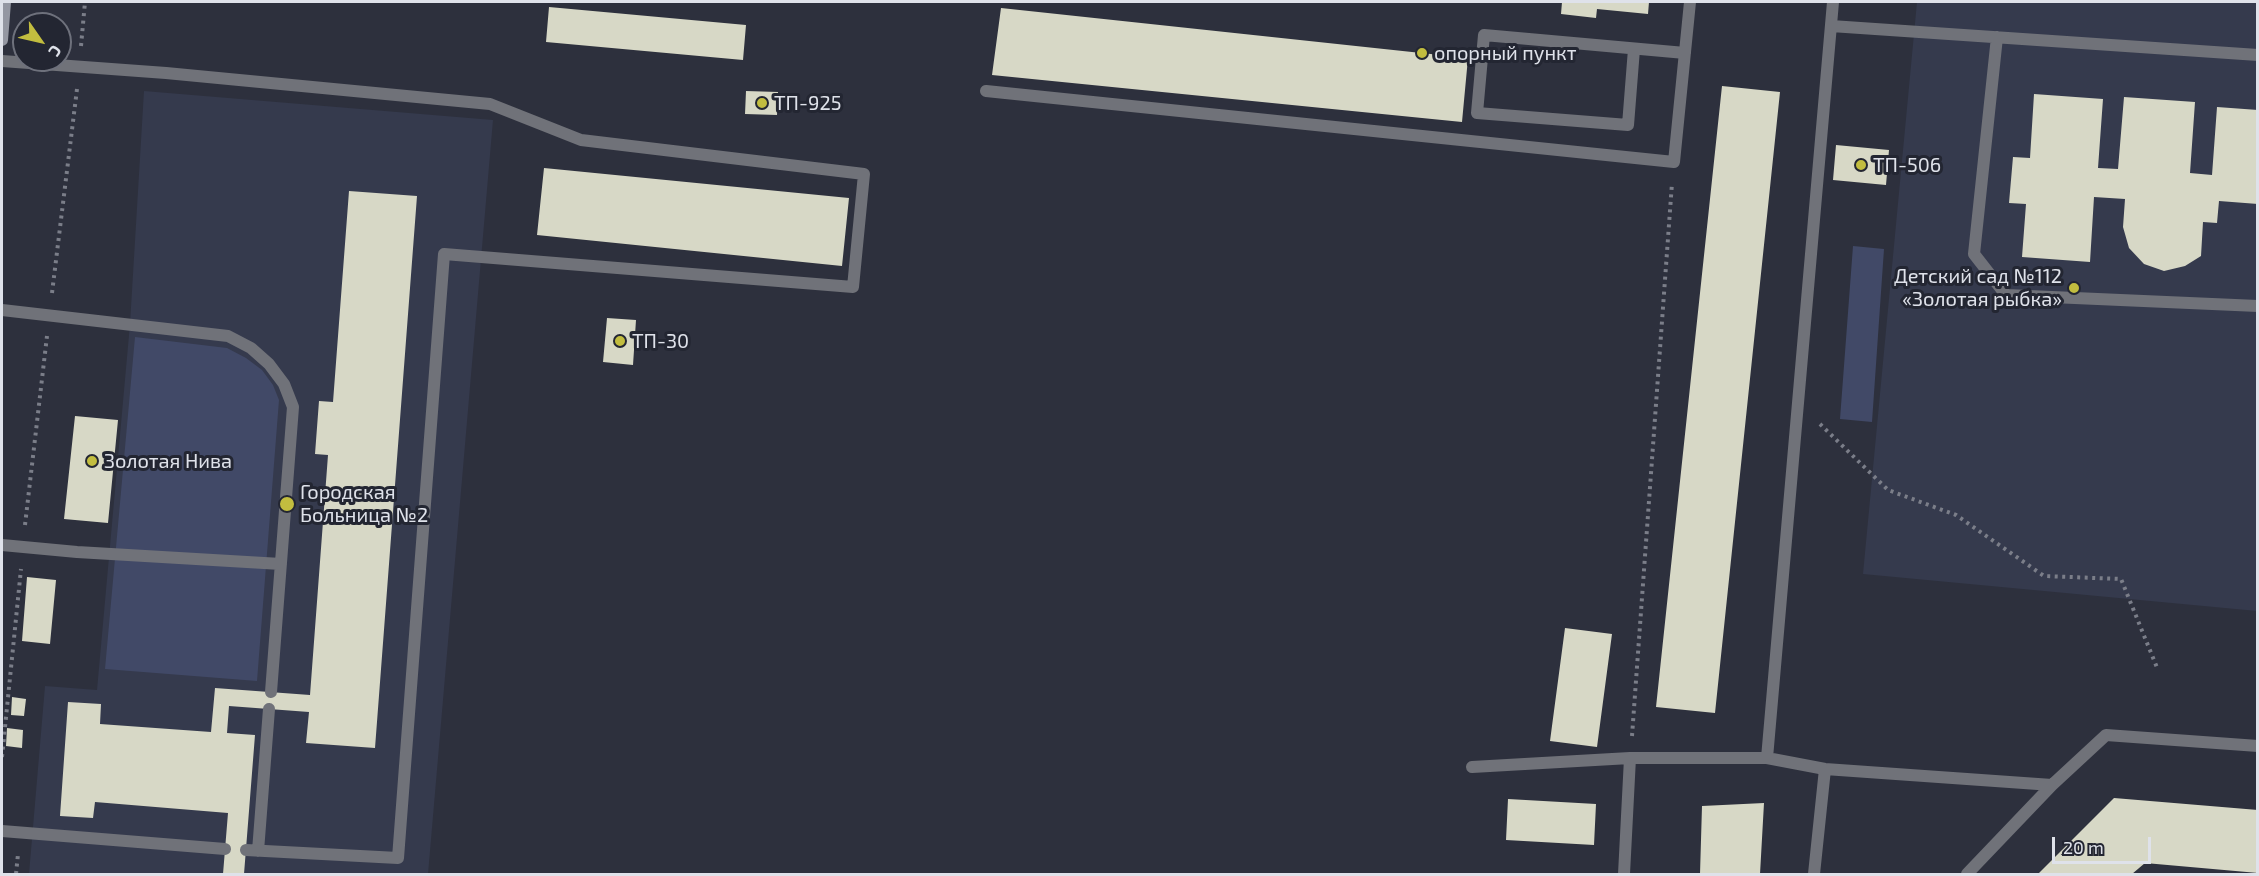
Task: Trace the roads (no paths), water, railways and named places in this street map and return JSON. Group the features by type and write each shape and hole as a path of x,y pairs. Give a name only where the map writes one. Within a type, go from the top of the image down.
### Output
{"street":[{"path":"2,40 5,2"}],"lane":[{"path":"986,91 1674,162 1690,2"},
{"path":"1767,758 1833,2"},
{"path":"1831,26 2258,55"},
{"path":"1634,49 1628,125 1477,113 1484,35 1685,53"},
{"path":"1997,37 1974,254 2006,294 2258,306"},
{"path":"2,61 490,104 580,140 864,174 853,287 444,254 398,858 252,851 269,709"},
{"path":"2,310 228,336 251,348 269,364 284,384 292,407 271,692"},
{"path":"2,546 280,564"},
{"path":"1967,874 2052,784 2106,735 2258,746"},
{"path":"1624,874 1630,758"},
{"path":"1472,767 1630,758 1767,758 1825,769 2052,784"},
{"path":"1814,874 1825,769"},
{"path":"2,831 225,849"}],"place":[{"name":"опорный пункт","path":"1422,53"},
{"name":"ТП-925","path":"762,103"},
{"name":"ТП-506","path":"1861,165"},
{"name":"Детский сад №112 «Золотая рыбка»","path":"2074,288"},
{"name":"ТП-30","path":"620,341"},
{"name":"Золотая Нива","path":"92,461"},
{"name":"Городская Больница №2","path":"287,504"}]}
